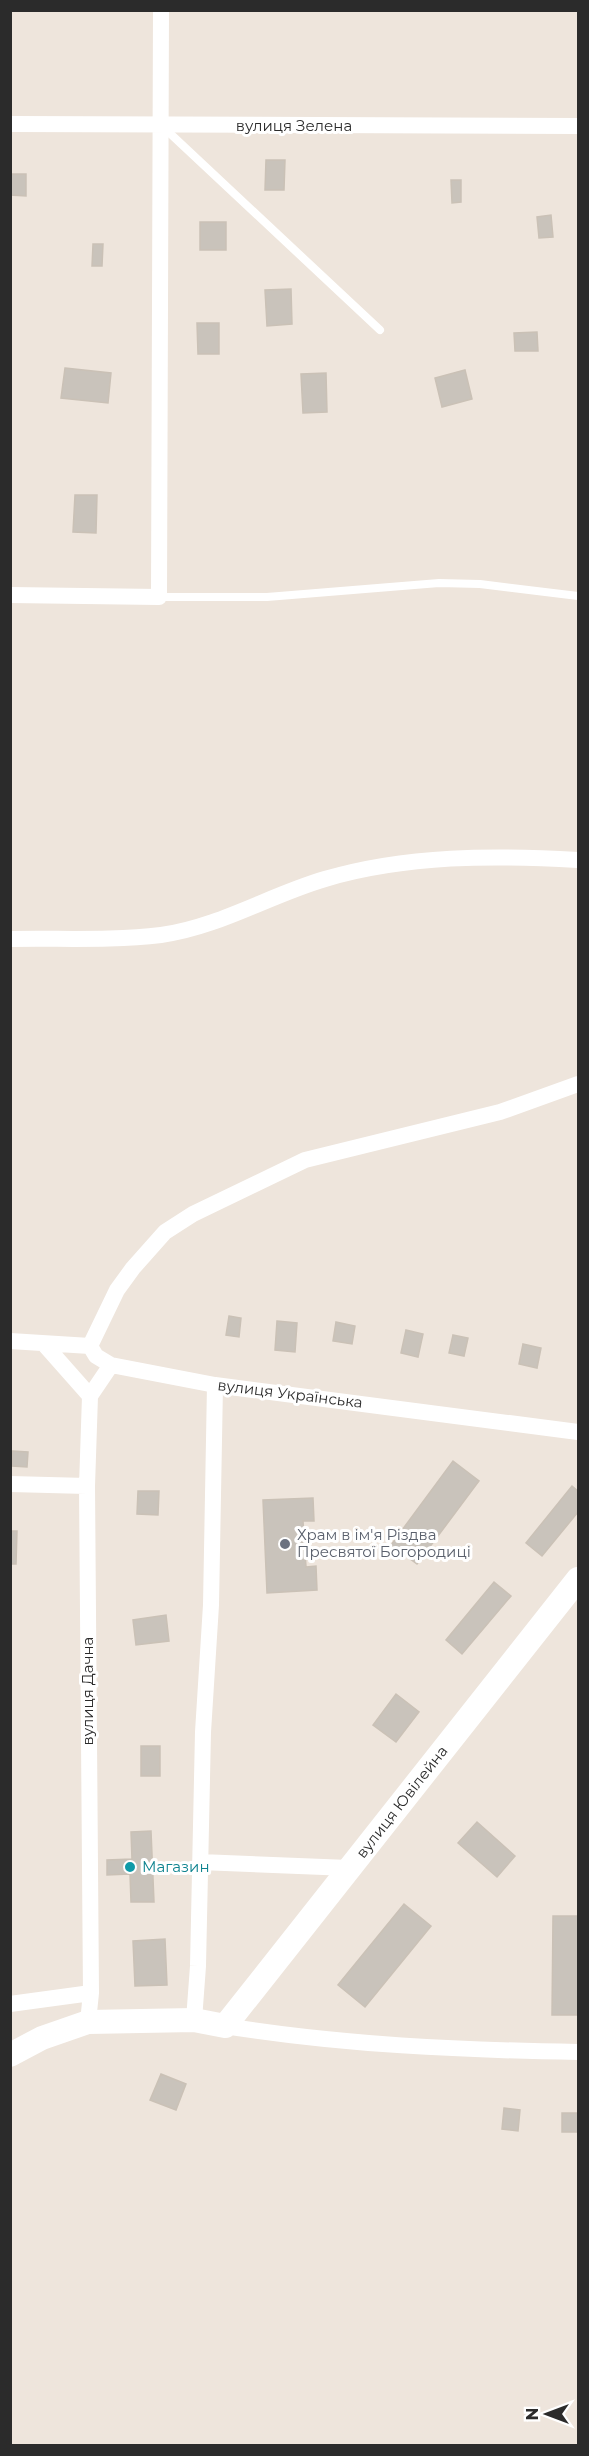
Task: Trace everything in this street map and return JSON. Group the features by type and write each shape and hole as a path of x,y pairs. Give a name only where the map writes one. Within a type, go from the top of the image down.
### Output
{"street":[{"path":"10,595 159,597 161,10"},
{"name":"вулиця Зелена","path":"10,124 579,126"},
{"path":"10,939 161,935 202,926 324,879 398,862 536,857 579,860"},
{"path":"90,1346 117,1290 150,1246 179,1221 305,1160 500,1112 579,1084"},
{"path":"10,1341 90,1346"},
{"path":"44,1344 90,1396 111,1365 96,1356 90,1346"},
{"name":"вулиця Українська","path":"111,1365 215,1385 579,1432"},
{"path":"194,2020 203,1732 211,1605 215,1385"},
{"name":"вулиця Дачна","path":"88,2022 91,1993 87,1486 90,1396"},
{"path":"10,1484 87,1486"},
{"name":"вулиця Ювілейна","path":"225,2026 579,1580"},
{"path":"200,1862 350,1868"},
{"path":"10,2004 91,1993"},
{"path":"10,2055 42,2038 88,2022 194,2020 299,2038 479,2051 579,2052"}],"lane":[{"path":"161,125 380,330"},
{"path":"159,597 267,597 439,584 480,584 579,596"}],"building":[{"path":"266,160 285,160 284,190 265,190"},
{"path":"10,174 26,174 26,196 10,195"},
{"path":"451,180 461,180 461,202 452,203"},
{"path":"551,215 553,237 539,238 537,217"},
{"path":"200,222 226,222 226,250 200,250"},
{"path":"93,244 103,244 102,266 92,266"},
{"path":"291,289 292,324 267,326 265,290"},
{"path":"197,323 219,323 219,354 198,354"},
{"path":"537,332 538,351 515,351 514,333"},
{"path":"65,368 111,373 108,403 61,398"},
{"path":"465,370 472,399 442,407 435,378"},
{"path":"326,373 327,412 303,413 301,374"},
{"path":"75,495 97,495 96,533 73,532"},
{"path":"229,1316 241,1318 239,1337 226,1335"},
{"path":"277,1321 297,1323 295,1352 275,1350"},
{"path":"336,1322 355,1326 352,1344 333,1341"},
{"path":"406,1330 423,1334 418,1357 401,1353"},
{"path":"453,1335 468,1338 464,1356 449,1353"},
{"path":"523,1344 541,1348 537,1368 519,1364"},
{"path":"12,1451 28,1452 27,1467 12,1466"},
{"path":"453,1461 479,1481 417,1564 391,1545"},
{"path":"572,1486 578,1491 578,1512 542,1556 526,1543"},
{"path":"138,1491 159,1491 158,1515 137,1514"},
{"name":"Храм в ім'я Різдва Пресвятої Богородиці","path":"313,1498 314,1521 303,1521 306,1567 316,1566 317,1590 267,1593 263,1500"},
{"path":"10,1531 17,1531 16,1564 10,1564"},
{"path":"494,1582 511,1596 462,1654 446,1640"},
{"path":"166,1615 169,1641 136,1645 133,1620"},
{"path":"396,1694 419,1712 396,1742 373,1725"},
{"path":"141,1746 160,1746 160,1776 141,1776"},
{"path":"477,1822 515,1856 497,1877 458,1843"},
{"name":"Магазин","path":"151,1831 154,1902 131,1902 130,1874 107,1875 107,1860 132,1859 131,1832"},
{"path":"404,1904 431,1926 365,2007 338,1985"},
{"path":"553,1916 578,1916 578,2015 552,2015"},
{"path":"165,1939 167,1985 135,1986 133,1941"},
{"path":"161,2074 186,2084 176,2110 150,2100"},
{"path":"504,2108 520,2110 518,2131 502,2129"},
{"path":"562,2113 578,2113 578,2132 562,2132"}],"place":[{"name":"Храм в ім'я Різдва Пресвятої Богородиці","path":"285,1544"},
{"name":"Магазин","path":"130,1867"}]}
